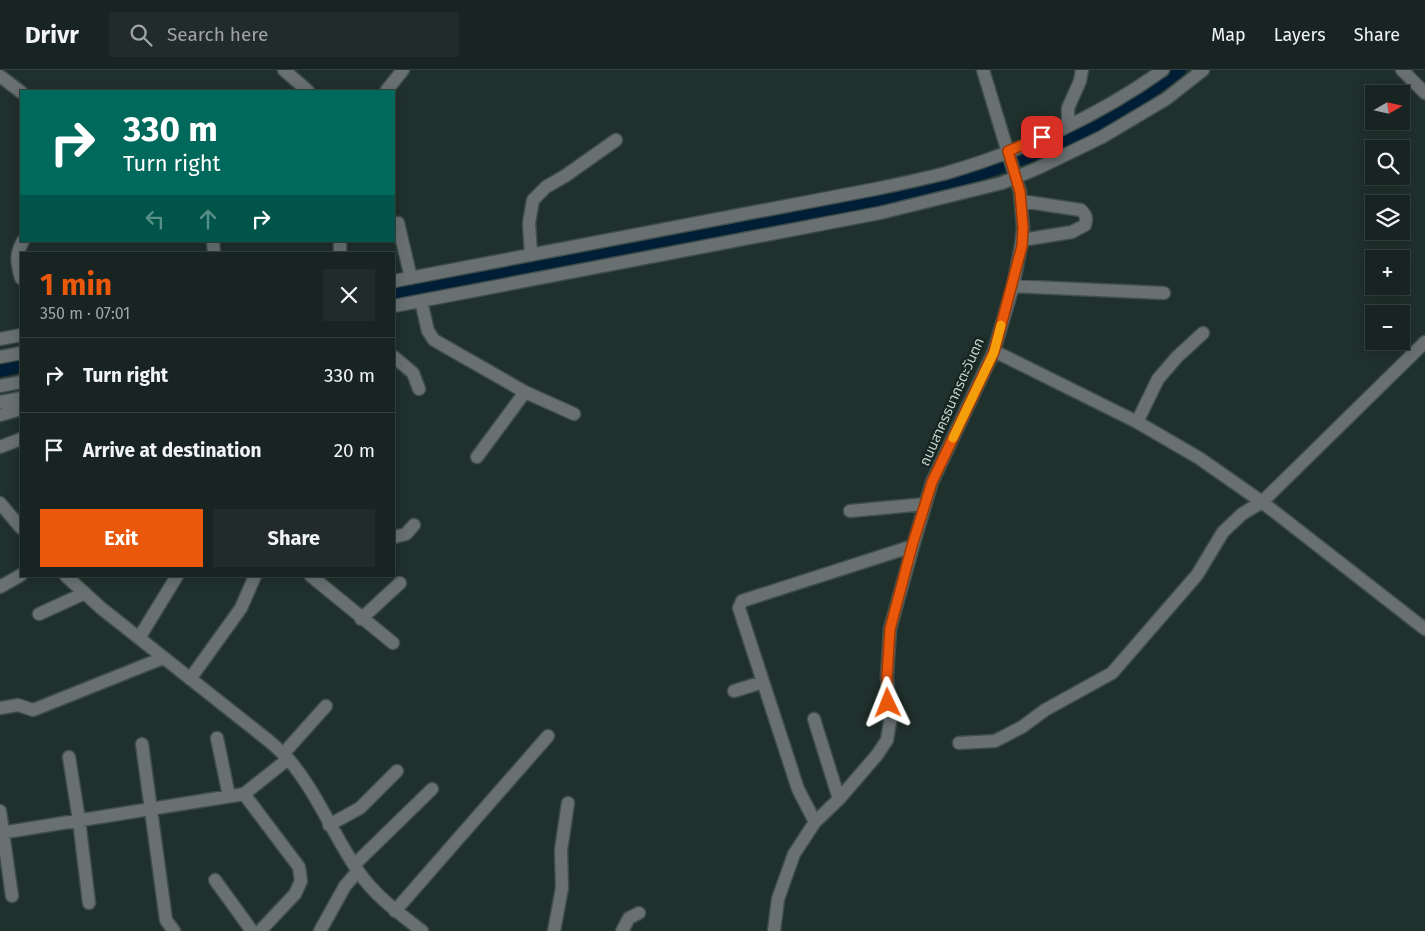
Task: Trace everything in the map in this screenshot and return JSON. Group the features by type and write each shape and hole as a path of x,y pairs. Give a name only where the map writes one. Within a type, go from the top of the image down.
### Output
{"street":[{"path":"284,70 307,90"},
{"path":"387,90 403,70"},
{"name":"ถนนสาครธนากรตะวันตก","path":"774,931 778,899 794,854 815,822 839,799 877,755 887,740 890,722 887,676 890,629 912,546 932,482 994,352 1013,286 1022,240 1021,201 1016,176 983,70"},
{"path":"1068,125 1068,108 1080,82 1082,70"},
{"path":"395,306 880,213 953,196 1016,176 1102,137 1166,99 1203,70"},
{"path":"1402,70 1425,93"},
{"path":"395,281 875,189 946,172 1008,153 1090,115 1160,71"},
{"path":"0,76 20,91"},
{"path":"531,255 528,223 533,200 546,186 564,176 616,140"},
{"path":"1021,201 1081,210 1085,214 1086,219 1085,225 1072,232 1022,240"},
{"path":"398,223 411,278"},
{"path":"20,274 16,260 22,242"},
{"path":"1013,286 1164,293"},
{"path":"421,301 428,331 434,340 524,392 574,414"},
{"path":"1137,422 1158,379 1177,357 1204,333"},
{"path":"0,339 20,335"},
{"path":"959,743 995,741 1022,727 1045,710 1112,673 1196,575 1222,532 1242,514 1262,502 1420,354 1425,342"},
{"path":"994,352 1137,422 1199,458 1262,502 1425,629"},
{"path":"0,357 20,353"},
{"path":"395,358 413,373 419,389"},
{"path":"0,386 20,382"},
{"path":"477,457 524,392"},
{"path":"0,402 20,398"},
{"path":"0,415 20,409"},
{"path":"0,447 20,439"},
{"path":"0,503 20,525"},
{"path":"850,511 925,504"},
{"path":"395,537 406,534 414,525"},
{"path":"815,822 798,789 739,608 742,601 912,546"},
{"path":"0,587 20,576"},
{"path":"67,577 139,638 286,756 302,777 329,825 371,888 395,911 422,931"},
{"path":"139,638 175,577"},
{"path":"190,679 241,608 255,577"},
{"path":"312,577 361,619 393,643"},
{"path":"361,619 400,583"},
{"path":"39,614 85,593"},
{"path":"0,708 18,705 33,710 164,658"},
{"path":"734,691 763,682"},
{"path":"2,833 244,794 286,756 326,706"},
{"path":"814,719 839,799"},
{"path":"395,911 548,736"},
{"path":"217,738 229,796"},
{"path":"142,744 166,920 174,931"},
{"path":"69,757 89,903"},
{"path":"329,825 360,808 396,771"},
{"path":"320,931 356,868 432,789"},
{"path":"244,794 299,867 301,881 295,894 260,931"},
{"path":"554,931 562,888 561,850 568,803"},
{"path":"0,811 12,896"},
{"path":"215,880 252,931"},
{"path":"622,931 629,918 639,913"}],"waterway":[{"path":"395,294 878,201 946,185 1016,162 1074,137 1129,106 1180,70"},
{"path":"0,371 20,366"}],"slow traffic":[{"path":"953,438 994,352 1001,325"}],"route":[{"path":"888,703 887,676 890,629 912,546 932,482 994,352 1013,286 1022,246 1023,228 1020,192 1008,151 1042,137"}]}
